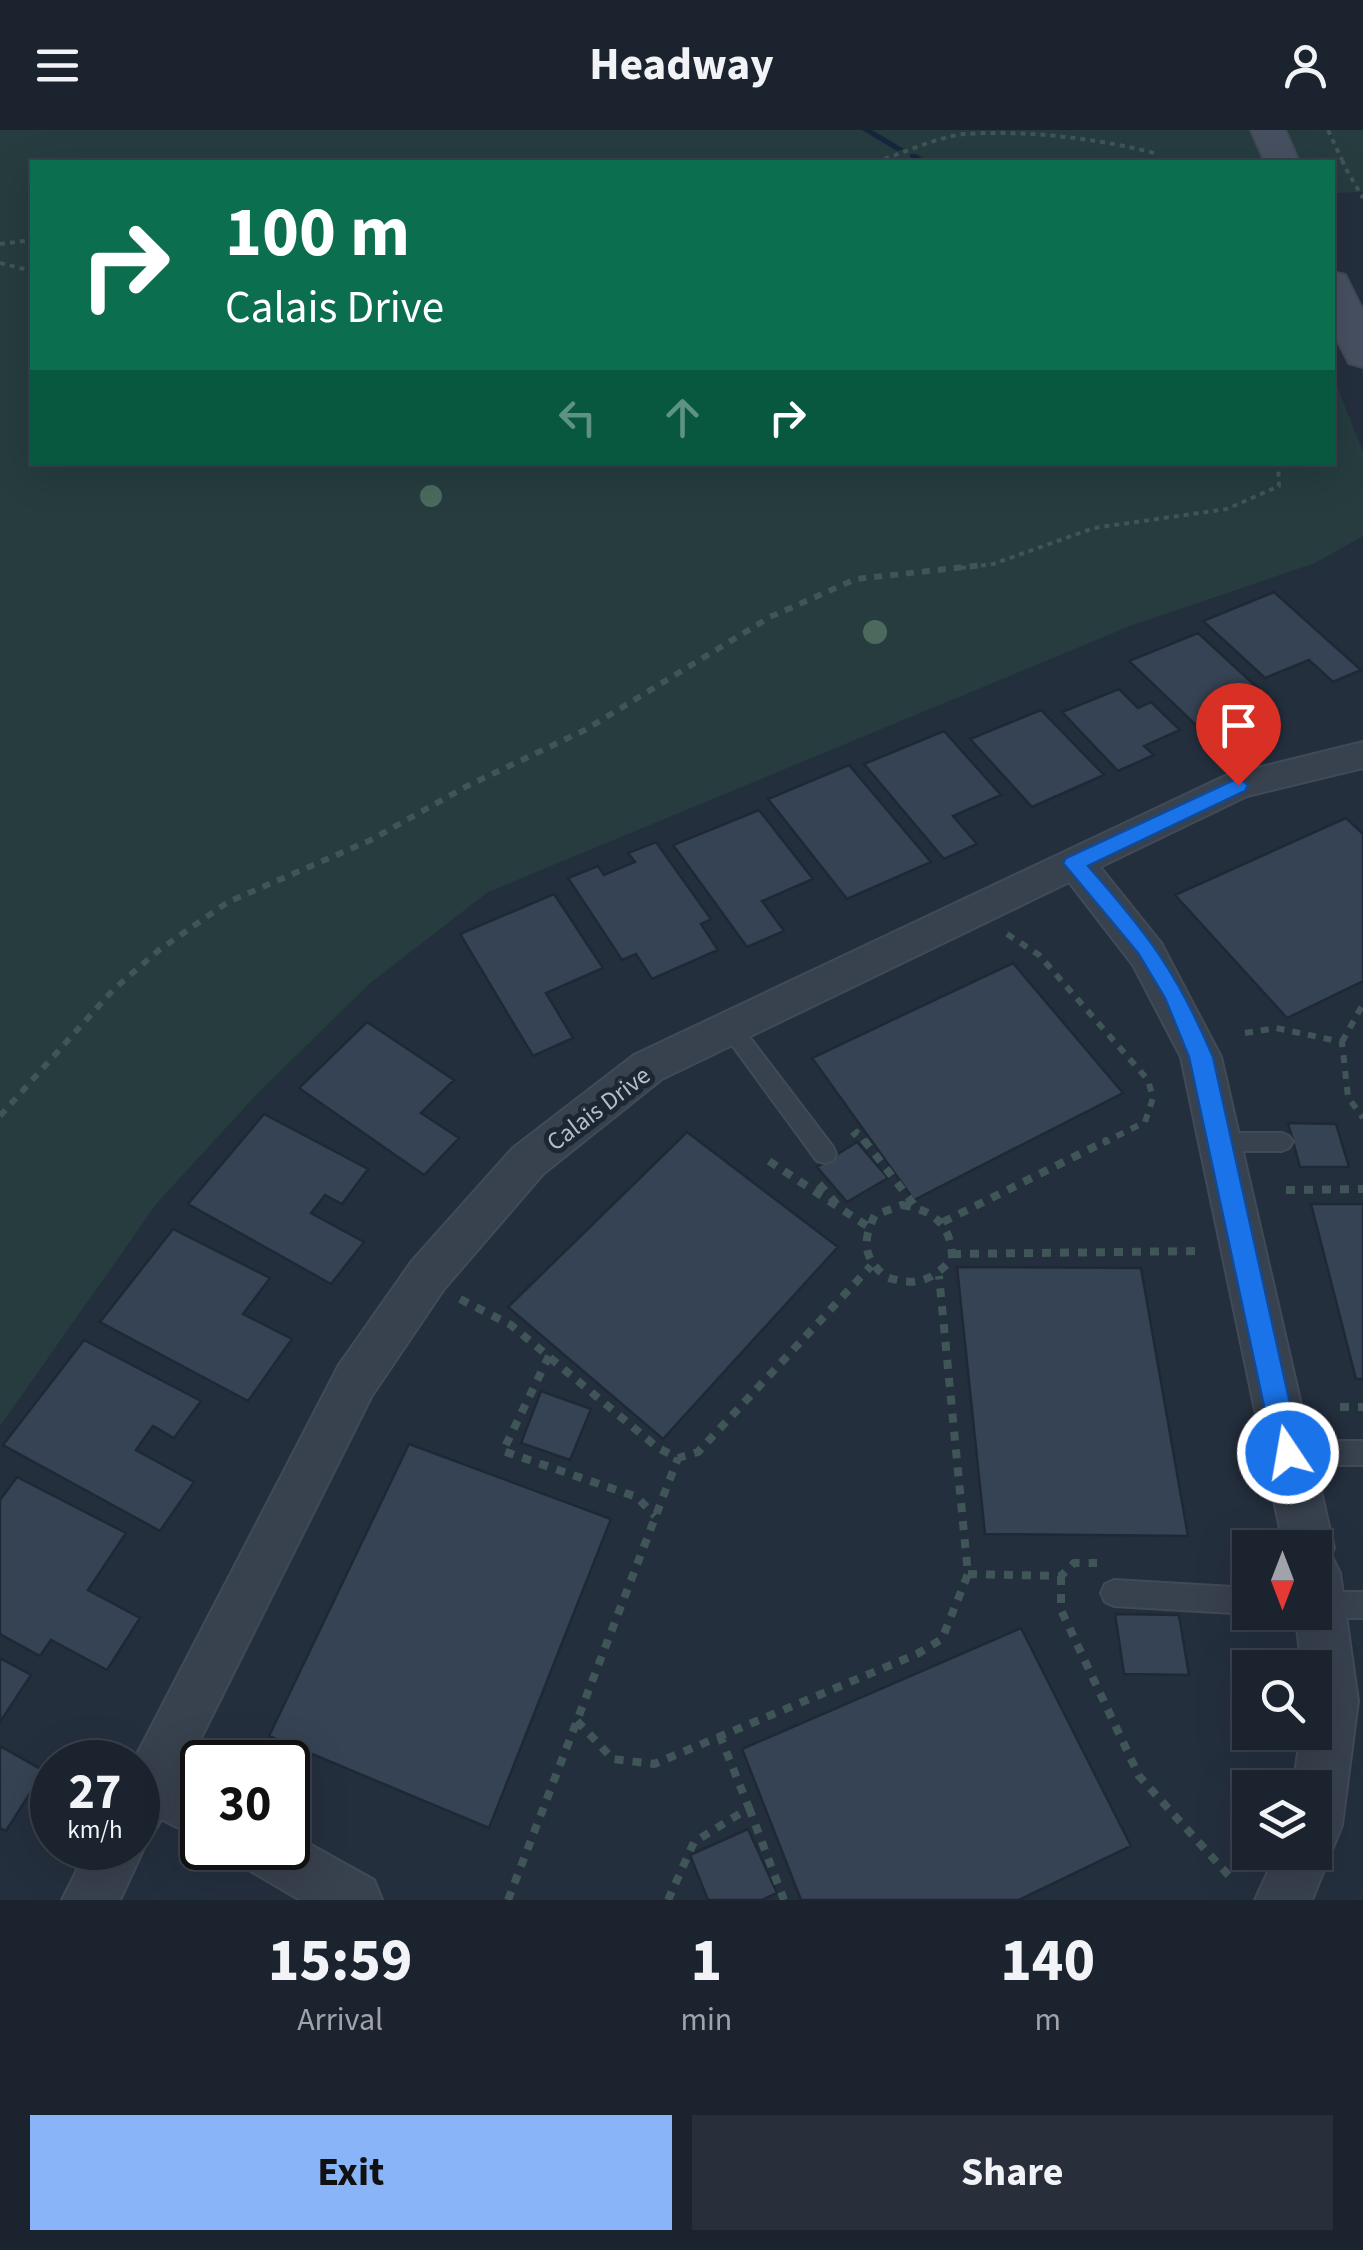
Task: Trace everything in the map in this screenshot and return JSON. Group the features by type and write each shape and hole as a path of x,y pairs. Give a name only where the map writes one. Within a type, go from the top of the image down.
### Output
{"main road":[{"path":"1335,289 1363,355"}],"street":[{"name":"Calais Drive","path":"160,1765 356,1381 422,1282 528,1162 648,1067 1238,785 1363,755"},
{"path":"1074,863 1146,947 1176,996 1201,1057 1305,1530"},
{"path":"1323,1770 1332,1701 1329,1630"},
{"path":"90,1900 106,1870"},
{"path":"302,1870 354,1900"},
{"path":"1284,1900 1298,1870"}],"lane":[{"path":"731,1028 825,1154"},
{"path":"1220,1142 1282,1142"},
{"path":"1288,1453 1363,1453"},
{"path":"1114,1593 1232,1600"}],"path":[{"path":"1328,130 1363,198"},
{"path":"880,160 961,135 988,131 1087,135 1158,154"},
{"path":"0,244 30,240"},
{"path":"0,264 30,270"},
{"path":"0,1116 113,990 158,950 228,902 371,840 466,786 585,730 770,618 856,579 993,564 1094,528 1200,515 1242,504 1279,486 1278,465"},
{"path":"943,1222 1145,1122 1153,1098 1148,1080 1039,954 1014,941 981,908"},
{"path":"1363,1004 1342,1042 1348,1097 1363,1118"},
{"path":"1246,1032 1276,1028 1342,1042"},
{"path":"769,1162 866,1226"},
{"path":"1286,1190 1363,1189"},
{"path":"577,1720 612,1758 654,1764 917,1654 942,1638 968,1574 939,1276 952,1254 950,1234 943,1222 917,1206 887,1208 866,1226 864,1253 882,1276 909,1286 939,1276"},
{"path":"952,1254 1244,1252"},
{"path":"422,1282 511,1325 658,1448 678,1458 698,1452 872,1266"},
{"path":"549,1356 503,1451 637,1497 655,1516"},
{"path":"1340,1407 1363,1408"},
{"path":"508,1900 678,1458"},
{"path":"968,1574 1061,1576 1061,1610 1140,1776 1231,1878"},
{"path":"720,1736 784,1900"},
{"path":"668,1900 682,1853 703,1832 748,1808"}],"green space":[{"path":"0,130 1363,130 1363,192 1335,193 1335,160 30,160 30,465 1335,465 1335,381 1363,452 1363,536 1315,563 1130,626 488,892 369,984 255,1096 157,1203 0,1426"}],"building":[{"path":"1274,592 1361,670 1333,682 1309,660 1265,678 1203,621"},
{"path":"1198,633 1273,702 1203,732 1129,661"},
{"path":"1119,689 1138,708 1151,702 1180,730 1144,746 1154,755 1118,771 1062,712"},
{"path":"1041,710 1104,775 1032,807 970,739"},
{"path":"944,731 1001,795 953,816 977,844 944,859 864,764"},
{"path":"849,765 931,862 847,899 768,799"},
{"path":"759,810 813,879 762,901 784,931 747,947 673,845"},
{"path":"1346,818 1363,834 1363,981 1287,1018 1175,895"},
{"path":"656,842 711,919 701,924 718,950 652,979 636,954 622,960 568,878 598,866 604,875 635,862 628,853"},
{"path":"554,894 603,968 546,993 573,1038 533,1056 460,934"},
{"path":"1013,963 1123,1093 914,1200 812,1058"},
{"path":"367,1022 454,1080 421,1113 459,1138 424,1175 299,1088"},
{"path":"264,1114 368,1169 342,1204 325,1195 311,1213 364,1242 331,1284 188,1204"},
{"path":"1288,1123 1336,1124 1349,1167 1300,1167"},
{"path":"687,1132 838,1247 663,1439 508,1307"},
{"path":"857,1142 888,1178 847,1202 817,1167"},
{"path":"1311,1204 1363,1204 1363,1379 1356,1379"},
{"path":"173,1229 270,1278 243,1314 292,1339 248,1401 100,1322"},
{"path":"957,1267 1141,1268 1188,1536 985,1534"},
{"path":"84,1340 201,1401 174,1438 153,1426 136,1450 194,1482 160,1531 3,1445"},
{"path":"541,1391 591,1409 570,1460 521,1443"},
{"path":"409,1444 611,1519 489,1828 310,1753 310,1740 279,1740 269,1736"},
{"path":"17,1477 126,1533 88,1590 140,1618 107,1670 51,1640 40,1656 0,1634 0,1500"},
{"path":"1115,1614 1179,1615 1189,1675 1124,1674"},
{"path":"1021,1628 1131,1846 1019,1900 801,1900 742,1749"},
{"path":"0,1658 31,1675 0,1722"},
{"path":"0,1746 30,1763 30,1793 6,1831 0,1828"},
{"path":"748,1829 777,1893 762,1900 708,1900 690,1855"}],"waterway":[{"path":"866,130 900,149"},
{"path":"913,156 921,160"}],"route":[{"path":"1238,785 1074,863 1146,947 1176,996 1201,1057 1288,1453"}]}
